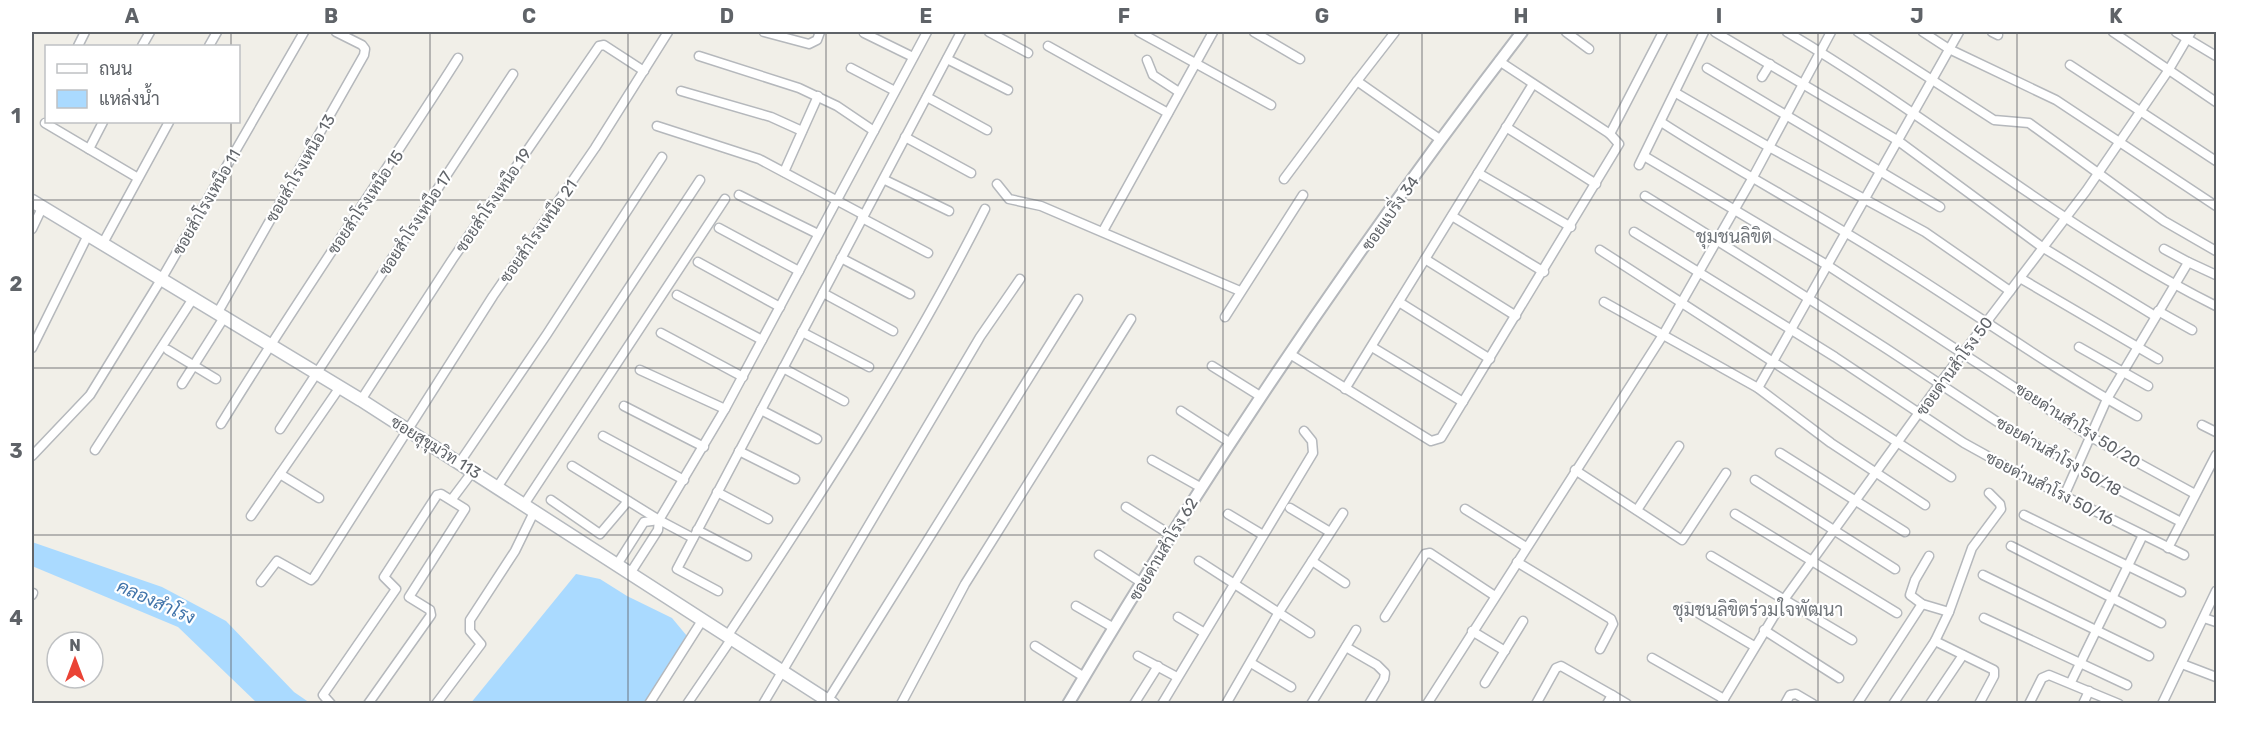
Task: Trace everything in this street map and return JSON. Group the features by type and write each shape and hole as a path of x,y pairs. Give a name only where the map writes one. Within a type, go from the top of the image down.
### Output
{"main road":[{"name":"ซอยสุขุมวิท 113","path":"37,204 194,297 409,430 831,702"}],"street":[{"name":"ซอยสำโรงเหนือ 11","path":"32,456 90,395 162,278 304,32"},
{"name":"ซอยสำโรงเหนือ 13","path":"221,314 364,55 365,49 362,45 338,32"},
{"name":"ซอยสำโรงเหนือ 21","path":"261,582 277,561 311,580 314,577 493,296 595,148 668,32"},
{"path":"764,32 809,44 817,40 820,32"},
{"path":"632,572 658,530 659,520 704,447 743,377 927,32"},
{"path":"718,591 677,569 841,258 885,180 905,137 961,32"},
{"path":"989,32 1028,53"},
{"path":"1139,32 1271,105"},
{"path":"1103,231 1213,32"},
{"path":"1254,32 1300,59"},
{"path":"1284,179 1395,32"},
{"name":"ซอยแบริ่ง 34","path":"1260,396 1441,140 1522,32"},
{"path":"1566,32 1589,49"},
{"path":"1610,134 1663,32"},
{"path":"1639,165 1704,32"},
{"path":"1715,32 1897,140 2042,247 2157,314 2192,330"},
{"path":"1787,32 1914,111 2064,218 2174,285 2217,306"},
{"path":"1427,704 1663,335 1752,179 1831,32"},
{"path":"1858,32 1994,120 2029,123 2164,221 2217,251"},
{"path":"1923,32 1949,49 2049,96 2217,206"},
{"path":"1758,388 1959,32"},
{"path":"2113,32 2217,102"},
{"path":"2176,32 2189,36 2217,56"},
{"path":"864,33 913,57"},
{"name":"ซอยด่านสำโรง 50","path":"1722,701 1783,601 1941,382 2098,173 2141,112 2189,36"},
{"name":"ซอยสำโรงเหนือ 19","path":"361,400 452,260 599,46 604,45 644,70"},
{"path":"1048,46 1168,113"},
{"path":"699,56 818,96 874,131"},
{"name":"ซอยสำโรงเหนือ 15","path":"221,424 270,344 394,160 458,58"},
{"path":"947,59 1008,90"},
{"path":"1147,60 1153,75 1179,92"},
{"path":"1290,354 1431,441 1441,438 1544,272 1619,144 1610,134 1499,61"},
{"path":"1762,77 1770,64"},
{"path":"2070,65 2217,161"},
{"path":"851,68 895,91"},
{"path":"1707,68 1940,207"},
{"name":"ซอยสำโรงเหนือ 17","path":"317,373 513,74"},
{"path":"1357,81 1441,140"},
{"path":"1345,389 1533,84"},
{"path":"681,91 771,117 802,131"},
{"path":"1676,93 1933,237 2010,291"},
{"path":"784,172 818,96"},
{"path":"927,97 987,130"},
{"path":"1661,122 1752,179 1846,233 2137,416"},
{"path":"45,123 138,178"},
{"path":"89,149 102,123"},
{"path":"103,243 168,123"},
{"path":"657,126 759,159 837,200 928,253"},
{"path":"1506,128 1596,184"},
{"path":"905,137 971,173"},
{"name":"ซอยด่านสำโรง 50/20","path":"1644,156 1827,265 2089,436 2195,494"},
{"path":"460,462 547,334 662,157"},
{"path":"1478,173 1571,227"},
{"path":"498,486 700,180"},
{"path":"885,180 949,212"},
{"path":"998,184 1009,200 1041,206 1240,291"},
{"path":"739,195 818,234"},
{"path":"1226,317 1240,291 1303,195"},
{"name":"ซอยด่านสำโรง 50/18","path":"1645,196 1810,297 1997,421 2075,467 2181,522"},
{"path":"436,704 481,644 470,631 470,620 504,569 530,507 725,199"},
{"path":"32,229 37,204"},
{"path":"687,704 851,450 950,279 985,209"},
{"path":"1452,216 1544,272"},
{"path":"718,228 799,271"},
{"name":"ซอยด่านสำโรง 50/16","path":"1634,232 1791,329 1964,443 2064,496 2184,555"},
{"path":"32,348 88,235"},
{"path":"2164,249 2217,275"},
{"path":"1600,250 1951,477"},
{"path":"841,258 910,294"},
{"path":"1425,259 1516,316"},
{"path":"698,262 780,307"},
{"path":"2064,496 2089,436 2121,372 2188,262"},
{"path":"2020,278 2158,359"},
{"path":"763,704 980,337 1020,279"},
{"path":"823,293 893,332"},
{"path":"677,295 762,340"},
{"path":"95,450 194,297"},
{"path":"831,702 1078,299"},
{"path":"1399,302 1490,359"},
{"path":"1604,302 1758,388 1831,443 1925,505"},
{"path":"182,384 195,366 221,314"},
{"path":"901,704 965,584 1131,320"},
{"path":"802,332 869,367"},
{"path":"661,333 743,377"},
{"path":"1372,347 1463,402"},
{"path":"2079,347 2148,387"},
{"path":"168,350 216,379"},
{"path":"1212,366 1260,396"},
{"path":"783,368 844,401"},
{"path":"640,370 725,409"},
{"path":"280,429 317,373"},
{"path":"251,516 340,387"},
{"name":"ซอยด่านสำโรง 62","path":"1068,704 1200,487 1260,396"},
{"path":"624,406 704,447"},
{"path":"761,410 817,439"},
{"path":"1181,411 1229,442"},
{"path":"2202,425 2217,432"},
{"path":"1162,704 1203,632 1313,453 1312,441 1304,431"},
{"path":"603,436 684,480"},
{"path":"1636,510 1679,446"},
{"path":"739,451 795,479"},
{"path":"1780,453 1905,532"},
{"path":"2168,548 2195,494 2213,468 2217,455"},
{"path":"1152,460 1200,487"},
{"path":"572,466 659,520 747,556"},
{"path":"1575,470 1682,540 1726,473"},
{"path":"452,499 473,471"},
{"path":"280,474 319,498"},
{"path":"1755,480 1895,569"},
{"path":"717,492 768,519"},
{"path":"1893,704 1935,641 1949,612 1972,548 2001,509 2000,504 1989,493"},
{"path":"368,704 431,615 430,610 396,589 385,581 384,577 437,495 441,494 463,507 464,512 409,597"},
{"path":"550,500 600,534 628,501"},
{"path":"1126,507 1171,536"},
{"path":"1290,508 1330,532"},
{"path":"1465,509 1526,548"},
{"path":"1226,704 1279,612 1343,513"},
{"path":"1228,514 1263,535"},
{"path":"1735,514 1897,613"},
{"path":"2024,514 2181,592"},
{"path":"618,563 644,522 659,520"},
{"path":"2071,682 2143,536"},
{"path":"2011,546 2161,623"},
{"path":"1385,617 1427,554 1495,596"},
{"path":"1099,555 1142,583"},
{"path":"1711,556 1783,601 1852,640"},
{"path":"1929,556 1910,593 1913,599 1922,604 1949,612"},
{"path":"1199,561 1310,633"},
{"path":"1312,561 1345,583"},
{"path":"1517,562 1611,618 1613,624 1600,649"},
{"path":"1983,575 2149,656"},
{"path":"331,704 323,695 396,589"},
{"path":"2162,704 2217,591"},
{"path":"1857,704 1922,604"},
{"path":"1076,606 1114,628"},
{"path":"1688,607 1754,646"},
{"path":"1178,616 1203,632"},
{"path":"1984,618 2127,685"},
{"path":"2204,618 2217,622"},
{"path":"649,704 703,619"},
{"path":"1485,683 1523,621"},
{"path":"1311,704 1356,630"},
{"path":"1764,630 1839,678"},
{"path":"1472,631 1505,651"},
{"path":"1935,641 1994,670 1994,676 1979,704"},
{"path":"1035,646 1084,677"},
{"path":"1346,647 1377,665 1385,673 1384,679 1369,704"},
{"path":"1930,704 1963,655"},
{"path":"1138,656 1178,677"},
{"path":"1652,658 1722,701"},
{"path":"1251,663 1291,687"},
{"path":"2182,664 2217,677"},
{"path":"1134,704 1158,666"},
{"path":"1537,703 1559,666 1565,666 1627,704"},
{"path":"2030,704 2045,676 2054,675 2119,704"},
{"path":"2083,704 2089,691"},
{"path":"1785,704 1790,695 1796,694 1813,704"},
{"path":"1607,704 1612,695"}],"water":[{"name":"คลองสำโรง","path":"32,542 162,587 226,621 294,692 310,703 257,703 178,627 32,566"},
{"path":"576,574 600,579 627,596 672,618 687,636 644,703 470,704"}],"district":[{"name":"ชุมชนลิขิต","path":"1734,237"},
{"name":"ชุมชนลิขิตร่วมใจพัฒนา","path":"1758,610"}]}
